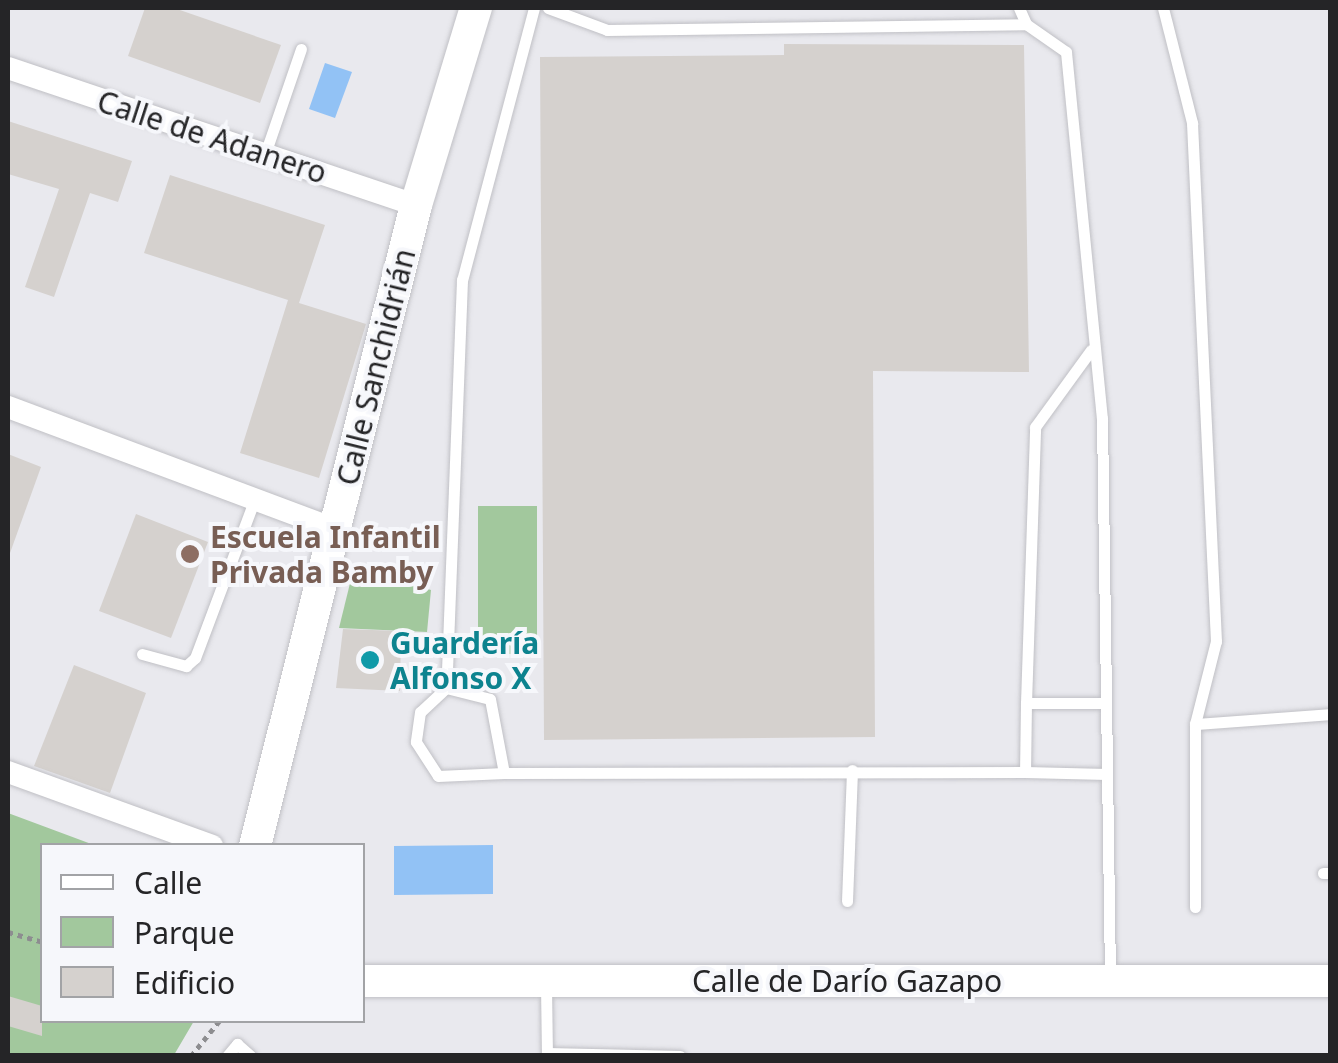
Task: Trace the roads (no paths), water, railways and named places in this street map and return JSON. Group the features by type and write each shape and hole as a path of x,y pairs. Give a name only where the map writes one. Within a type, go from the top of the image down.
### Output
{"street":[{"name":"Calle Sanchidrián","path":"256,843 416,205 476,8"},
{"name":"Calle de Adanero","path":"8,68 416,205"},
{"path":"8,406 334,529"},
{"path":"8,772 204,843"},
{"name":"Calle de Darío Gazapo","path":"365,981 1330,981"}],"lane":[{"path":"534,8 462,280 446,688 420,712 416,742 438,776 852,770 1107,774"},
{"path":"548,8 607,30 1026,24"},
{"path":"1019,8 1026,24 1066,52 1091,350 1102,418 1110,981"},
{"path":"1163,8 1192,124 1216,641 1196,724 1195,907"},
{"path":"264,154 301,49"},
{"path":"1025,772 1035,427 1091,350"},
{"path":"142,654 186,666 195,658 254,501"},
{"path":"446,688 490,699 504,773"},
{"path":"1026,703 1106,704"},
{"path":"1196,724 1330,714"},
{"path":"848,901 852,770"},
{"path":"546,981 547,1054 680,1056"},
{"path":"227,1056 237,1044 252,1056"}],"water":[{"path":"325,63 352,72 335,118 309,109"},
{"path":"493,845 493,894 394,895 394,846"}],"place":[{"name":"Escuela Infantil Privada Bamby","path":"190,554"},
{"name":"Guardería Alfonso X","path":"370,660"}]}
